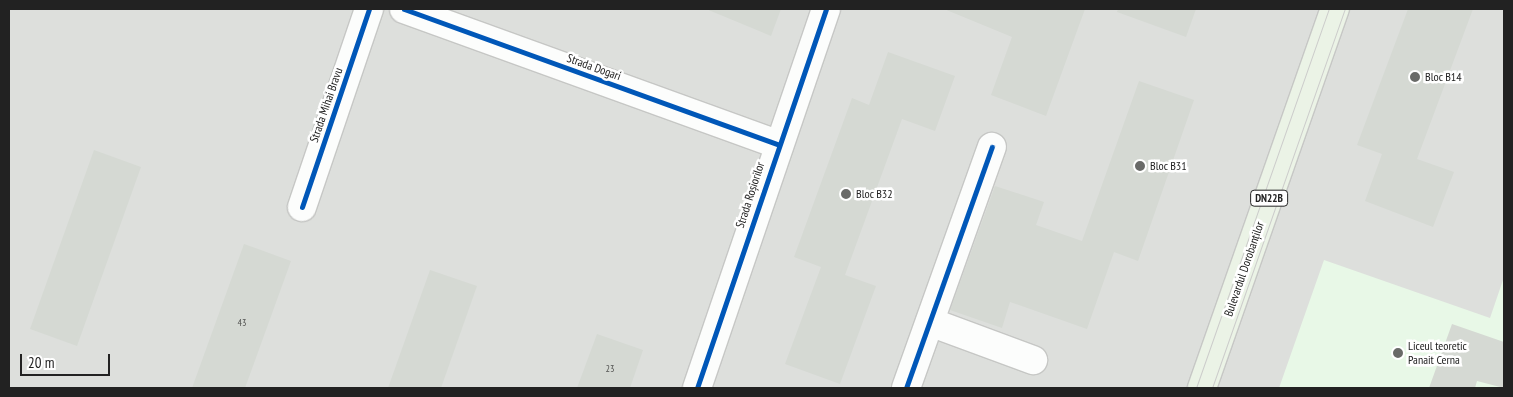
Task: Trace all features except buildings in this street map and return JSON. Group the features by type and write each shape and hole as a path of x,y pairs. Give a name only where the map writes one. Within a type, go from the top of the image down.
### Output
{"main road":[{"name":"Bulevardul Dorobanților","path":"1202,388 1336,9"}],"street":[{"name":"Strada Mihai Bravu","path":"302,208 369,9"},
{"name":"Strada Dogari","path":"404,9 777,144"},
{"name":"Strada Roșiorilor","path":"704,386 777,144 826,9"},
{"path":"906,388 992,147"},
{"path":"930,322 1033,360"}],"shaded area":[{"path":"9,9 1504,9 1504,388 9,388"},
{"name":"Liceul teoretic Panait Cerna","path":"1324,260 1490,318 1504,277 1504,388 1279,388"}],"tram line":[{"path":"1196,388 1329,9"},
{"path":"1212,388 1345,9"}],"cycle path":[{"path":"302,207 369,9"},
{"path":"404,9 777,144"},
{"path":"697,388 826,9"},
{"path":"906,388 992,147"}],"place":[{"name":"Bloc B14","path":"1415,77"},
{"name":"Bloc B31","path":"1140,166"},
{"name":"Bloc B32","path":"846,194"},
{"name":"Liceul teoretic Panait Cerna","path":"1398,353"}]}
